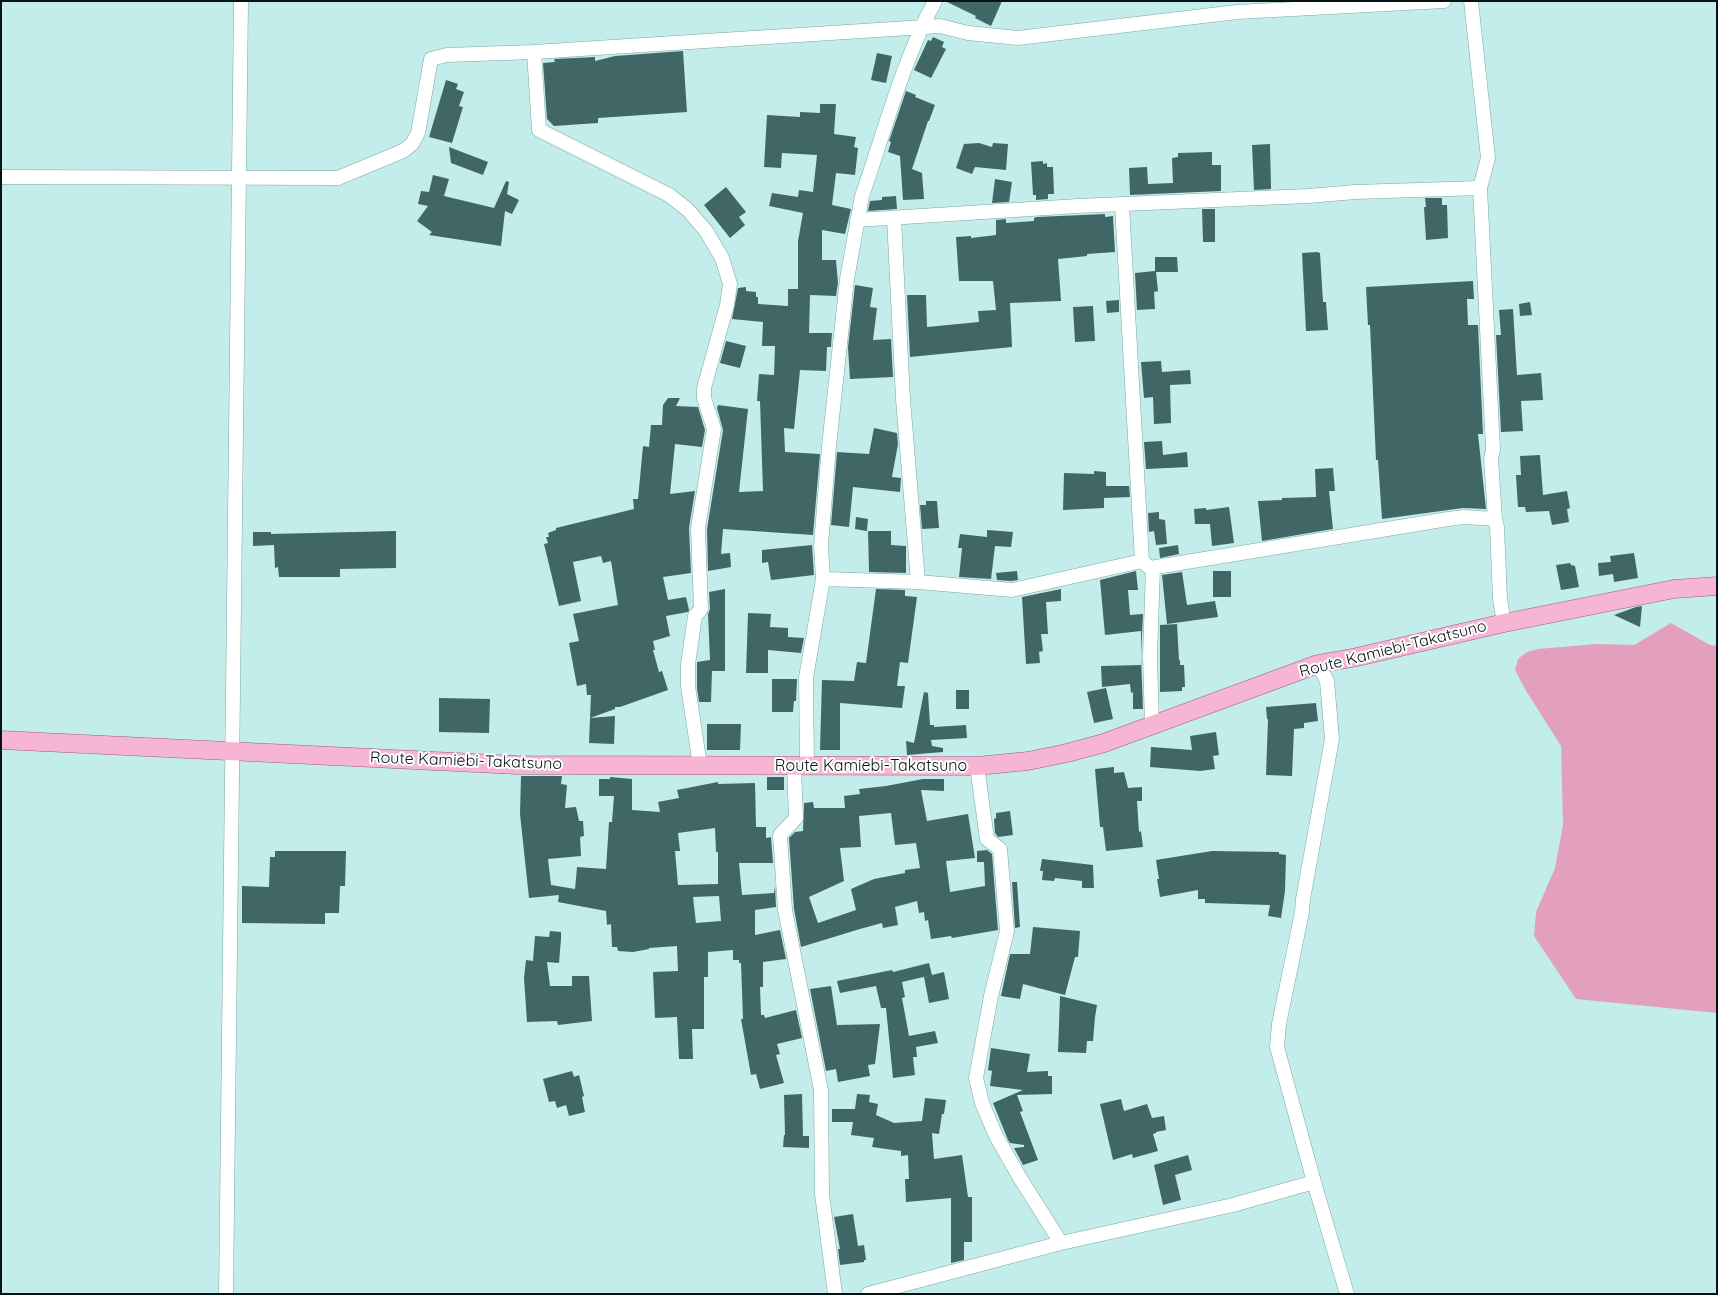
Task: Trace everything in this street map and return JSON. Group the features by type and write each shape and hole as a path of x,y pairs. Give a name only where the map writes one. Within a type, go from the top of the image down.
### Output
{"main road":[{"name":"Route Kamiebi-Takatsuno","path":"1,740 517,765 977,766 1028,761 1104,743 1318,664 1504,622 1674,589 1717,586"}],"street":[{"path":"226,1294 241,1"},
{"path":"835,1294 822,1194 821,1090 785,910 780,835 796,818 806,678 823,579 822,545 829,446 847,279 857,220 862,196 921,27 935,1"},
{"path":"1,178 338,178 395,154 412,144 418,133 431,59 447,55 534,52 940,26 968,33 1018,38 1238,12 1444,1"},
{"path":"1471,1 1488,158 1480,188 1493,449 1491,458 1497,527 1500,599 1504,622"},
{"path":"534,52 540,130 669,195 688,210 706,231 718,252 730,284 727,305 704,388 704,398 714,429 698,528 702,609 695,616 688,664 688,686 700,766"},
{"path":"857,220 1078,206 1308,196 1355,192 1480,188"},
{"path":"1122,205 1148,564 1152,726"},
{"path":"894,218 904,399 918,582"},
{"path":"823,579 918,582 1012,590 1148,564 1448,519 1464,517 1495,519"},
{"path":"1318,664 1326,681 1332,739 1302,912 1279,1024 1277,1047 1347,1294"},
{"path":"977,766 988,839 1000,849 1007,931 991,996 976,1078 982,1103 996,1136 1020,1178 1062,1243"},
{"path":"868,1294 1062,1243 1233,1205 1314,1182"}],"shaded area":[{"path":"1671,623 1710,645 1717,646 1717,1013 1576,999 1534,936 1536,912 1555,868 1563,825 1561,746 1515,670 1518,659 1527,652 1538,649 1597,644 1634,645"}],"building":[{"path":"945,1 1002,1 991,26 975,18 976,16"},
{"path":"933,37 944,42 942,47 946,49 931,78 914,70 928,40 931,41"},
{"path":"683,51 687,112 598,118 598,123 554,126 547,119 543,63 555,62 554,59 595,57 595,61 615,56"},
{"path":"877,53 892,56 886,83 871,80"},
{"path":"446,80 458,84 456,89 464,92 459,106 463,107 452,143 429,137"},
{"path":"906,91 935,105 912,169 922,173 924,199 903,200 900,156 888,152 891,142 889,141"},
{"path":"820,104 836,104 834,134 856,137 854,147 858,148 855,175 836,173 832,205 851,209 845,234 822,230 822,260 836,260 838,283 836,296 810,295 809,333 832,333 831,347 827,347 826,371 800,370 794,429 784,428 785,452 820,454 813,535 723,529 721,554 730,553 731,567 708,571 707,529 723,430 717,408 718,405 748,409 739,492 763,491 760,401 757,401 759,374 774,375 775,346 762,346 763,322 732,319 738,288 746,287 746,291 756,292 758,304 788,306 788,289 798,289 798,241 803,213 769,206 772,193 798,197 799,190 813,192 817,155 782,153 781,168 764,167 767,115 800,117 800,112 820,113"},
{"path":"979,143 992,147 993,143 1008,144 1006,170 975,167 972,174 956,168 964,144"},
{"path":"1270,144 1271,189 1254,190 1252,145"},
{"path":"449,147 488,162 483,175 451,163"},
{"path":"1212,152 1212,165 1221,165 1221,191 1130,195 1129,168 1147,167 1148,184 1173,183 1172,158 1178,157 1178,153"},
{"path":"1043,161 1043,164 1047,163 1047,167 1053,167 1054,194 1048,194 1048,199 1036,200 1036,195 1033,195 1031,162"},
{"path":"433,175 449,179 444,196 494,208 506,181 509,182 507,194 519,200 512,214 505,211 501,246 429,235 432,232 417,221 428,206 418,204 421,191 429,192"},
{"path":"995,179 1012,182 1009,202 992,203"},
{"path":"726,187 746,212 739,217 745,225 730,238 704,205"},
{"path":"896,196 897,209 868,211 870,201 882,200 882,197"},
{"path":"1425,198 1442,198 1442,205 1447,205 1448,238 1426,240"},
{"path":"1202,209 1215,209 1215,242 1203,242"},
{"path":"1105,214 1105,217 1113,216 1115,252 1058,259 1061,301 1010,303 1012,347 910,357 907,295 926,295 927,327 979,322 978,311 996,310 993,281 959,281 956,237 971,236 971,238 996,235 996,220 1006,219 1006,223 1034,221 1034,218 1037,217"},
{"path":"1302,253 1320,253 1323,302 1326,302 1328,330 1306,331"},
{"path":"1155,257 1177,257 1178,272 1156,272 1158,291 1154,292 1155,309 1137,310 1135,273 1155,271"},
{"path":"1473,281 1474,299 1467,299 1468,325 1478,325 1483,434 1478,434 1486,509 1463,508 1382,519 1378,460 1376,460 1370,325 1368,325 1366,287"},
{"path":"855,285 873,288 870,307 877,308 873,340 891,339 893,377 850,379 848,347"},
{"path":"1119,300 1119,312 1107,313 1106,301"},
{"path":"1530,302 1532,315 1520,316 1519,304"},
{"path":"1093,306 1095,341 1075,342 1073,307"},
{"path":"1513,309 1517,375 1541,373 1543,400 1521,401 1523,431 1501,432 1496,335 1501,335 1499,310"},
{"path":"726,341 746,346 740,368 720,363"},
{"path":"1161,361 1162,372 1190,370 1191,384 1170,385 1171,423 1154,424 1153,397 1144,398 1141,362"},
{"path":"668,398 680,398 676,406 698,407 705,430 702,447 675,444 670,494 695,491 689,528 691,573 663,577 668,600 686,597 689,610 688,612 666,616 670,636 653,641 655,650 653,650 659,672 662,671 668,690 620,707 615,707 615,709 590,718 591,695 587,695 586,684 577,686 569,643 579,641 573,614 618,605 611,561 603,563 601,556 573,562 581,601 559,606 544,544 548,543 546,537 549,537 548,533 556,530 556,528 634,509 633,499 638,499 643,446 649,447 651,425 662,425 663,405"},
{"path":"874,428 897,433 898,444 892,477 901,478 900,492 853,487 849,527 831,525 837,452 869,454"},
{"path":"1162,441 1163,455 1187,452 1188,467 1146,469 1144,442"},
{"path":"1540,455 1543,495 1567,491 1570,508 1567,509 1569,522 1552,525 1549,511 1526,512 1525,507 1518,507 1516,475 1521,475 1520,456"},
{"path":"1333,468 1335,491 1329,491 1333,529 1262,541 1258,501 1316,497 1315,469"},
{"path":"1094,471 1106,472 1106,486 1129,486 1130,497 1104,498 1104,508 1063,510 1064,473 1094,474"},
{"path":"926,501 937,501 939,528 922,529 920,505 926,505"},
{"path":"1229,507 1234,543 1212,546 1210,524 1195,524 1194,509 1206,508 1206,510"},
{"path":"1159,512 1159,519 1165,520 1167,544 1156,545 1154,531 1149,532 1148,513"},
{"path":"856,517 868,519 867,531 855,529"},
{"path":"987,530 1013,532 1011,547 995,546 991,579 959,577 962,548 958,548 960,534 987,537"},
{"path":"396,531 396,568 340,569 340,577 279,577 278,567 275,568 274,545 253,546 253,532 271,532 271,534"},
{"path":"868,531 891,531 891,545 906,546 906,573 869,572"},
{"path":"812,545 814,575 771,580 768,562 762,563 762,550"},
{"path":"1178,545 1179,554 1160,558 1159,548"},
{"path":"1634,553 1638,578 1614,582 1613,574 1599,576 1598,563 1611,562 1610,556"},
{"path":"1570,563 1575,566 1579,587 1561,590 1556,565"},
{"path":"1017,571 1018,580 997,580 996,573"},
{"path":"1136,571 1138,590 1128,590 1130,615 1143,614 1141,656 1141,631 1105,635 1100,580"},
{"path":"1213,571 1231,571 1231,597 1213,597"},
{"path":"1182,572 1187,605 1215,601 1218,617 1167,624 1162,575"},
{"path":"725,589 725,671 712,671 711,702 699,702 697,662 710,660 709,592"},
{"path":"876,589 905,590 905,596 917,597 908,663 900,662 897,686 905,686 902,708 840,703 840,750 820,750 822,680 854,681 857,662 866,663"},
{"path":"1061,589 1061,601 1046,602 1048,634 1041,634 1043,651 1039,652 1040,663 1026,664 1022,597"},
{"path":"1642,606 1640,627 1614,615 1636,607"},
{"path":"748,613 771,614 770,627 788,628 788,637 804,638 801,653 768,650 768,673 746,673"},
{"path":"1177,624 1179,660 1180,665 1184,665 1185,687 1182,687 1182,691 1160,692 1160,625"},
{"path":"1141,656 1143,709 1133,709 1133,692 1131,693 1130,684 1102,687 1101,666 1141,665"},
{"path":"772,679 797,679 796,701 794,701 793,712 772,712"},
{"path":"1106,688 1113,719 1094,723 1087,692"},
{"path":"956,690 969,690 969,709 956,709"},
{"path":"924,692 928,693 930,725 934,725 934,727 966,725 967,738 931,740 932,746 943,748 943,752 907,755 906,741 914,743"},
{"path":"439,698 490,699 489,733 439,732"},
{"path":"1316,703 1318,721 1304,723 1304,728 1294,729 1292,776 1266,775 1268,719 1266,707"},
{"path":"615,716 614,744 589,743 590,718"},
{"path":"707,724 741,724 740,750 707,750"},
{"path":"1216,732 1219,755 1213,756 1215,769 1200,771 1150,767 1151,747 1192,750 1190,736"},
{"path":"1114,767 1114,773 1124,772 1128,788 1142,787 1142,801 1137,801 1139,832 1141,831 1143,847 1106,851 1103,827 1100,827 1095,769"},
{"path":"521,776 562,776 561,784 567,785 565,808 576,807 579,821 583,821 584,836 580,837 581,856 548,859 551,885 575,889 577,867 606,869 609,822 612,822 614,796 599,796 599,779 610,779 610,777 632,779 632,810 660,812 658,802 679,798 677,790 718,782 718,784 755,783 756,827 766,827 766,838 771,837 773,863 739,863 742,895 774,893 775,886 776,907 755,910 755,935 780,930 786,959 763,962 763,987 760,987 761,1015 764,1015 765,1018 796,1010 802,1038 777,1044 780,1054 776,1055 784,1083 760,1089 756,1074 751,1075 741,1019 743,1019 741,963 739,963 739,960 733,960 733,950 708,952 708,977 704,977 704,1029 692,1029 693,1059 679,1059 677,1017 655,1018 653,972 678,971 677,946 649,948 633,952 618,951 617,947 612,947 611,924 607,925 606,911 558,902 559,895 529,898 520,814","holes":["715,828 716,852 718,852 718,884 678,885 675,851 680,851 678,833","719,896 721,921 696,923 693,897"]},
{"path":"767,777 784,777 784,790 767,790"},
{"path":"923,779 944,779 944,791 921,790 927,821 968,814 975,858 946,861 950,892 985,886 984,862 977,862 977,851 987,850 992,854 998,930 952,938 951,936 931,939 928,920 925,921 924,912 919,913 917,901 895,907 898,925 883,928 882,923 801,947 794,909 789,838 795,832 803,831 804,803 813,802 814,808 845,808 844,796 860,794 859,789","holes":["891,813 895,845 916,843 920,868 905,870 905,873 874,879 851,889 856,910 818,923 809,897 844,881 840,848 861,847 859,816"]},
{"path":"1010,811 1013,835 998,837 995,833 994,819 996,818 996,813"},
{"path":"275,851 346,851 345,886 340,886 339,913 325,913 325,924 242,923 242,886 269,887 270,857 275,857"},
{"path":"1212,851 1279,852 1279,854 1286,855 1285,891 1281,918 1268,916 1270,905 1205,903 1205,899 1198,899 1198,890 1160,897 1156,860"},
{"path":"1042,859 1093,865 1094,888 1082,888 1082,881 1055,878 1054,881 1042,880 1043,871 1040,871"},
{"path":"1012,882 1017,882 1020,927 1015,928"},
{"path":"1033,927 1080,931 1078,957 1075,957 1065,995 1023,984 1020,999 1001,996 1010,954 1030,954"},
{"path":"550,931 561,932 561,939 559,963 547,962 550,986 572,986 572,976 589,976 592,1021 558,1025 557,1021 527,1022 524,978 526,960 533,961 535,936 549,937"},
{"path":"929,963 932,975 902,982 905,997 902,998 909,1036 935,1031 938,1043 916,1047 917,1057 913,1057 915,1075 893,1078 886,1008 881,1008 876,986 840,993 837,981 892,970 893,972"},
{"path":"944,972 949,999 929,1003 924,977"},
{"path":"831,986 837,1025 880,1024 875,1064 868,1065 870,1076 838,1082 836,1069 826,1071 810,989"},
{"path":"1060,996 1097,1005 1093,1041 1087,1041 1086,1053 1058,1052"},
{"path":"991,1048 1030,1054 1027,1072 1048,1071 1048,1076 1052,1076 1052,1094 1017,1095 1023,1111 1020,1112 1038,1160 1023,1165 1014,1148 1024,1147 1024,1145 1010,1143 1008,1140 993,1103 1023,1090 990,1086 992,1071 988,1070"},
{"path":"572,1071 574,1077 579,1075 584,1096 582,1097 585,1112 569,1116 566,1105 557,1108 555,1101 549,1102 543,1079"},
{"path":"802,1094 803,1136 809,1136 809,1148 783,1147 785,1135 784,1095"},
{"path":"857,1094 870,1095 869,1102 878,1104 876,1115 894,1123 922,1121 925,1098 946,1100 939,1134 932,1133 934,1159 962,1155 968,1197 972,1197 972,1242 964,1242 964,1260 951,1263 951,1198 906,1202 905,1179 909,1179 908,1155 901,1156 901,1151 872,1147 874,1138 851,1135 853,1122 832,1122 832,1109 855,1109"},
{"path":"1121,1099 1124,1111 1147,1104 1152,1118 1164,1116 1166,1130 1153,1134 1158,1151 1133,1158 1132,1154 1113,1160 1100,1104"},
{"path":"1188,1155 1192,1170 1175,1175 1181,1200 1163,1205 1154,1165"},
{"path":"853,1214 858,1246 864,1245 866,1260 864,1262 840,1265 838,1249 840,1249 834,1217"}]}
